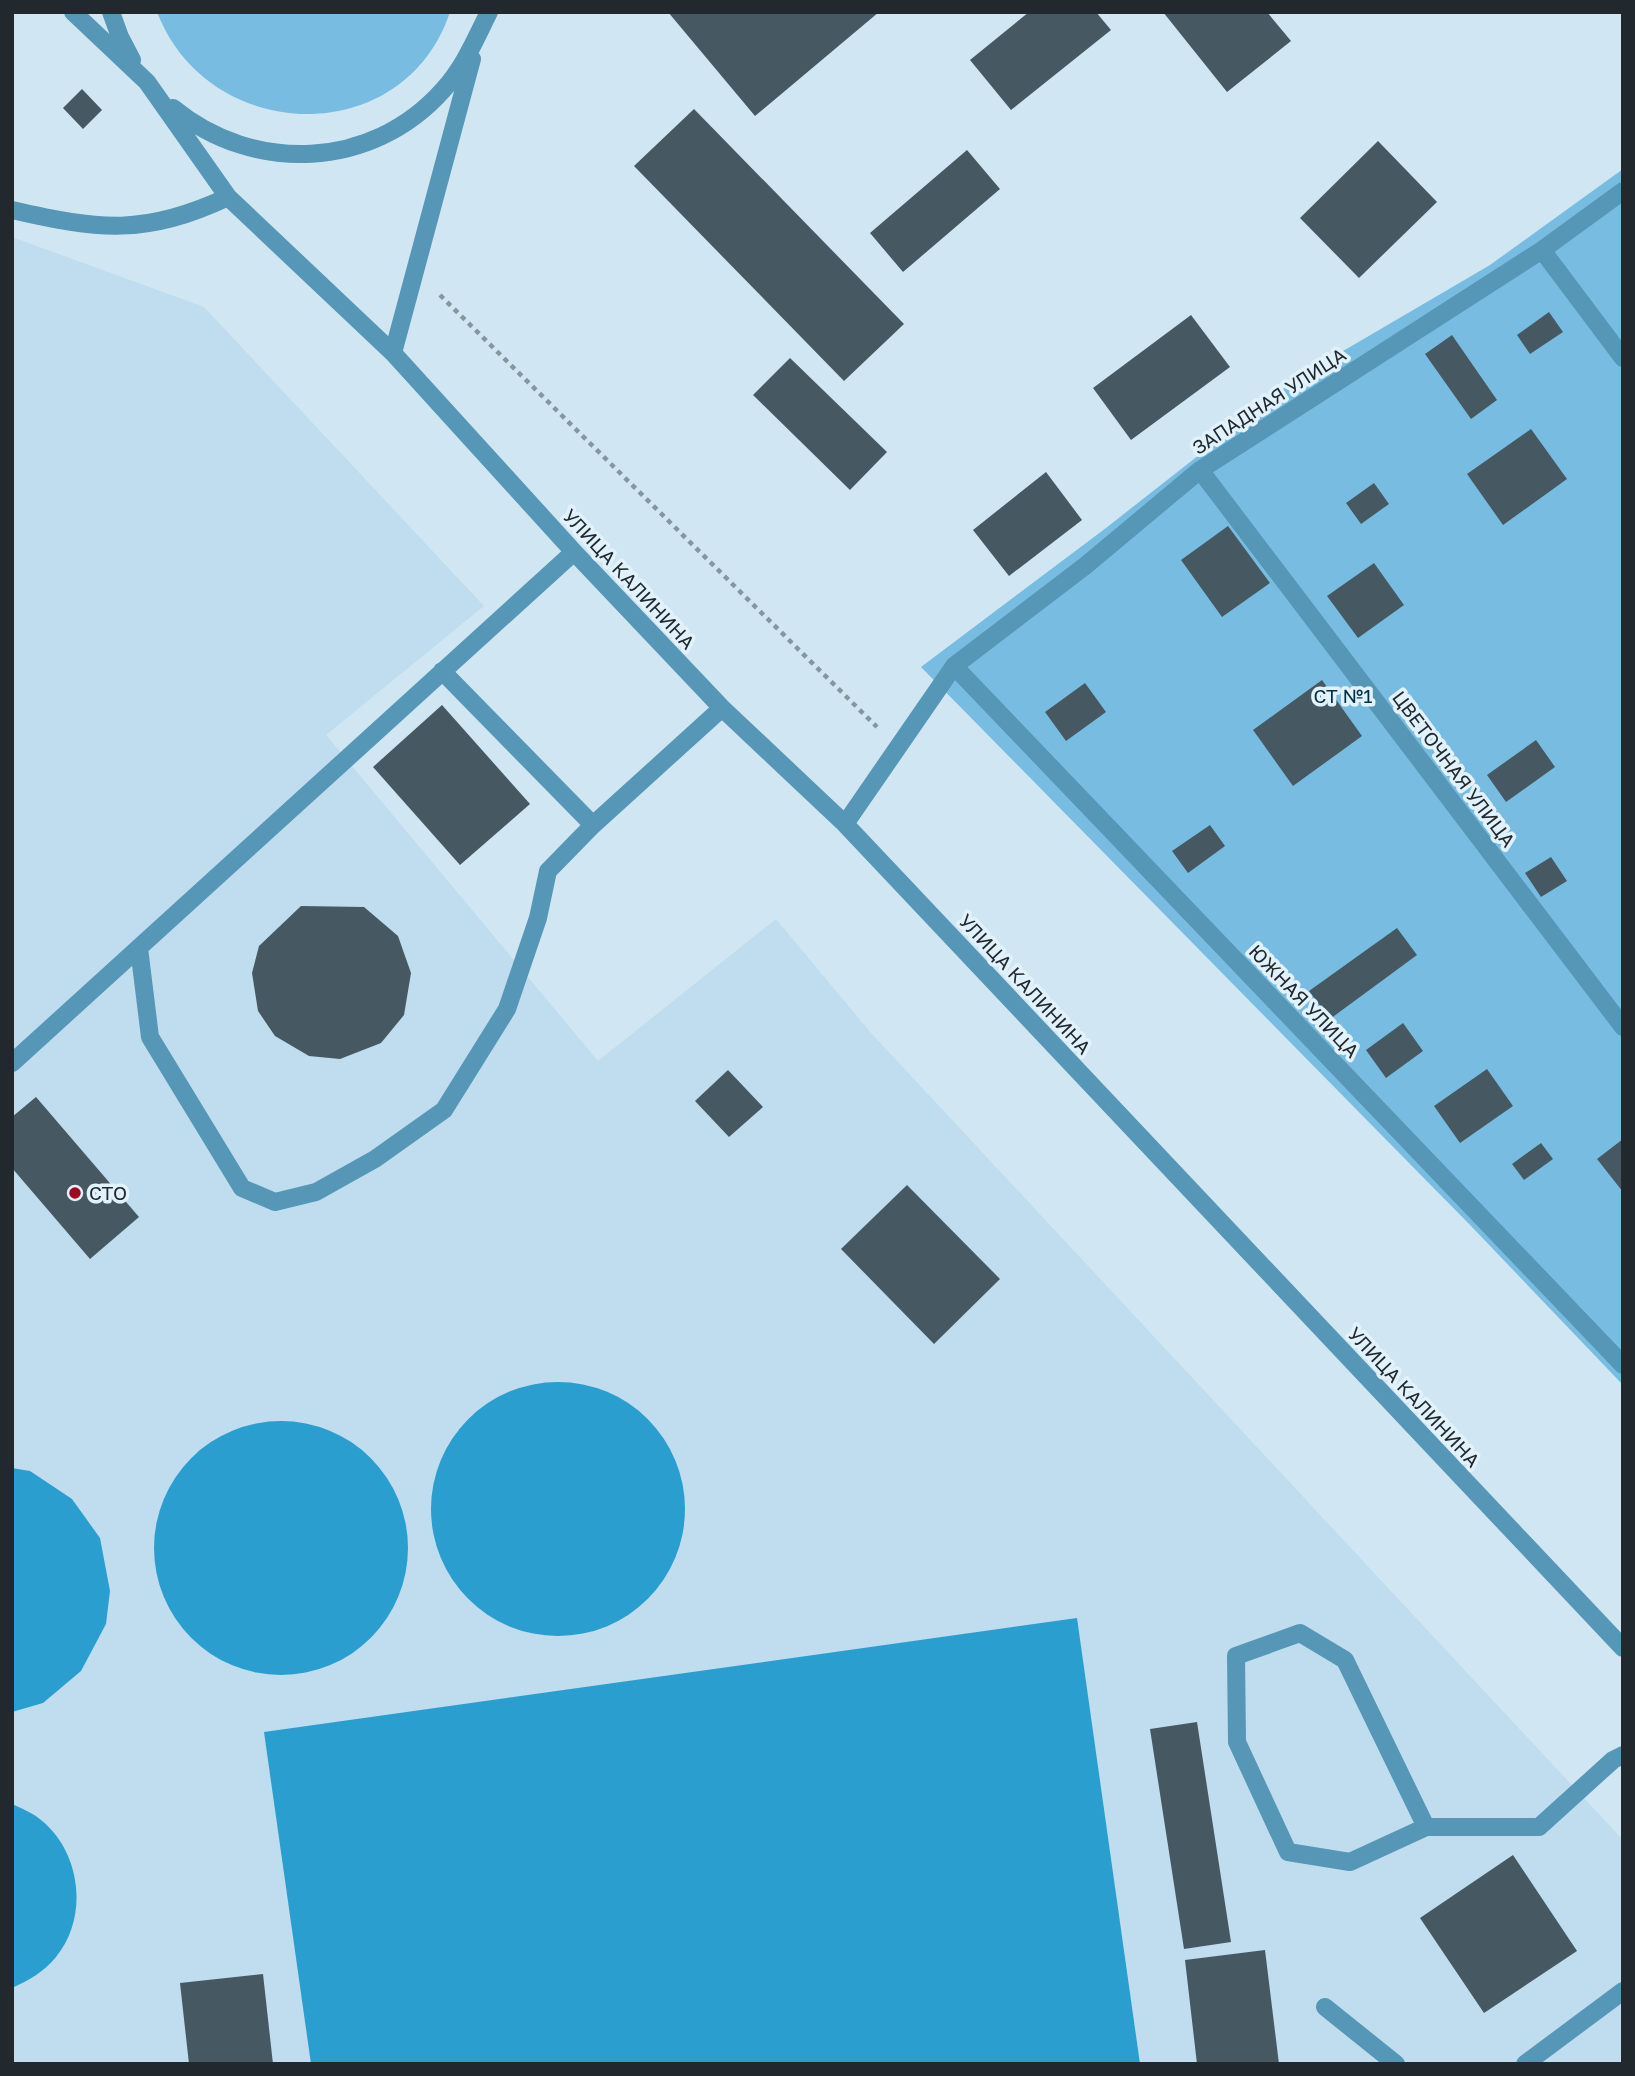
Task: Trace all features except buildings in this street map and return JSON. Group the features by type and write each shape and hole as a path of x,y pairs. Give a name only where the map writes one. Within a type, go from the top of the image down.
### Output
{"street":[{"name":"УЛИЦА КАЛИНИНА","path":"73,12 147,82 228,197 393,353 574,552 722,708 845,824 1623,1648"},
{"path":"111,12 127,53 147,82 185,118 232,143 283,154 336,151 386,134 422,110 442,92 458,71 479,33"},
{"path":"393,353 479,33 487,12"},
{"name":"ЗАПАДНАЯ УЛИЦА","path":"845,824 954,666 1085,566 1200,470 1542,250 1623,191"},
{"path":"12,210 68,223 114,227 158,223 197,212 228,197"},
{"path":"1542,250 1623,358"},
{"name":"ЦВЕТОЧНАЯ УЛИЦА","path":"1200,470 1623,1027"},
{"path":"12,1063 574,552"},
{"name":"ЮЖНАЯ УЛИЦА","path":"954,666 1623,1365"},
{"path":"442,671 593,825"},
{"path":"139,948 150,1037 242,1188 275,1202 316,1192 375,1159 444,1110 507,1009 538,918 548,871 593,825 722,708"},
{"path":"1426,1826 1345,1660 1300,1633 1236,1656 1237,1742 1288,1852 1350,1862 1426,1826 1539,1826 1613,1760 1623,1755"},
{"path":"1525,2064 1623,1991"},
{"path":"1325,2007 1396,2064"}],"path":[{"path":"440,295 899,748"}],"shaded area":[{"path":"12,237 204,307 484,606 326,735 598,1061 776,919 871,1033 1623,1840 1623,2064 12,2064"},
{"path":"558,1382 583,1385 606,1392 618,1397 648,1419 670,1449 675,1461 682,1484 685,1509 682,1534 675,1557 670,1569 648,1599 618,1621 606,1626 583,1633 558,1636 533,1633 510,1626 498,1621 468,1599 446,1569 441,1557 434,1534 431,1509 434,1484 441,1461 446,1449 468,1419 498,1397 510,1392 533,1385"},
{"path":"281,1421 306,1424 329,1431 341,1436 371,1458 393,1488 398,1500 405,1523 408,1548 405,1573 398,1596 393,1608 371,1638 341,1660 329,1665 306,1672 281,1675 256,1672 233,1665 221,1660 191,1638 169,1608 164,1596 157,1573 154,1548 157,1523 164,1500 169,1488 191,1458 221,1436 233,1431 256,1424"},
{"path":"12,1468 30,1471 72,1499 100,1538 110,1591 106,1624 81,1671 43,1703 12,1712"},
{"path":"1077,1618 1140,2064 311,2064 264,1732"},
{"path":"12,1804 41,1820 65,1849 76,1885 76,1905 73,1923 56,1957 36,1975 12,1988"}],"green space":[{"path":"157,12 450,12 426,57 392,89 351,108 305,114 260,107 218,88 182,56"},
{"name":"СТ №1","path":"1623,169 1623,1385 1472,1227 921,667 1106,528 1297,378 1490,265"}],"place":[{"name":"СТО","path":"75,1193"}]}
